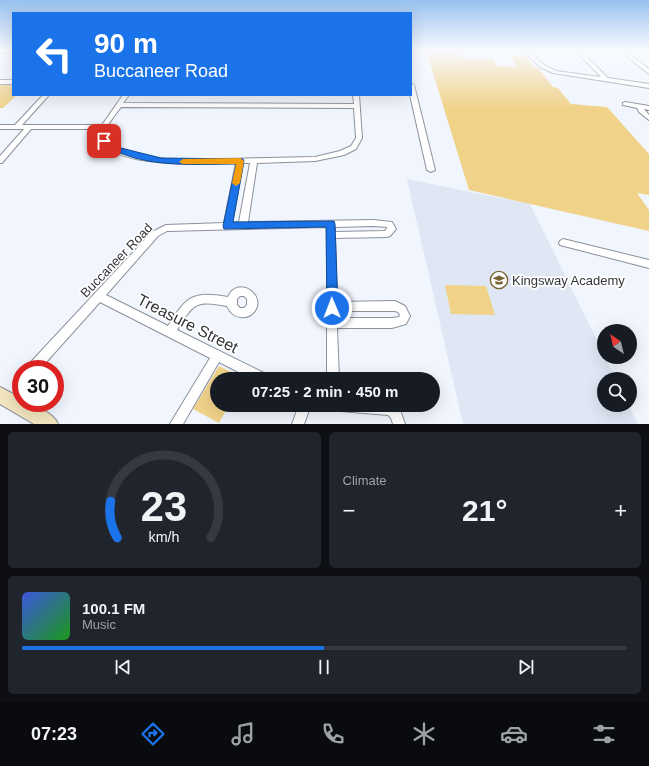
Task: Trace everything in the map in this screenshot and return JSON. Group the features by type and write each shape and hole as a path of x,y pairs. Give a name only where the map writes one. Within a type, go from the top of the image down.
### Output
{"main road":[{"path":"0,395 50,424"}],"street":[{"path":"548,70 574,76 649,86"},
{"path":"597,70 607,80"},
{"path":"0,82 12,82"},
{"path":"412,89 431,170"},
{"path":"17,127 45,96"},
{"path":"125,96 105,127 102,136 107,144 118,150 148,159 169,162 315,159 337,155 354,147 360,135 356,96"},
{"path":"625,104 649,108"},
{"path":"120,105 357,106"},
{"path":"640,107 649,118"},
{"path":"0,127 105,127"},
{"path":"0,161 29,127"},
{"path":"227,226 240,161"},
{"path":"243,226 254,161"},
{"name":"Buccaneer Road","path":"40,360 158,232 171,228 385,223 391,226 392,229 387,234 331,235"},
{"path":"331,224 333,372"},
{"path":"563,243 649,264"},
{"name":"Treasure Street","path":"98,296 250,372"},
{"path":"170,332 187,306 194,300 208,298 231,302"},
{"path":"332,308 395,306 402,309 405,316 402,321 392,323 332,323"},
{"path":"176,424 217,356"},
{"path":"298,424 302,412"},
{"path":"394,412 396,414 399,424"}],"shaded area":[{"path":"432,70 540,70 553,87 558,88 571,104 607,107 649,154 649,195 637,193 649,210 649,231 469,190"},
{"path":"0,84 12,84 12,96 16,96 3,108 0,108"},
{"name":"Kingsway Academy","path":"407,179 530,204 597,340 597,364 609,364 613,372 597,372 597,412 632,412 638,424 463,424"},
{"path":"445,285 486,286 495,315 451,314"},
{"path":"219,366 232,372 215,372"},
{"path":"210,381 210,412 225,412 219,423 193,409"}],"slow traffic":[{"path":"183,162 240,161 236,183"}],"place":[{"name":"Kingsway Academy","path":"499,280"}],"route":[{"path":"104,141 111,147 132,155 161,161 240,161 227,226 331,224 332,308"}]}
